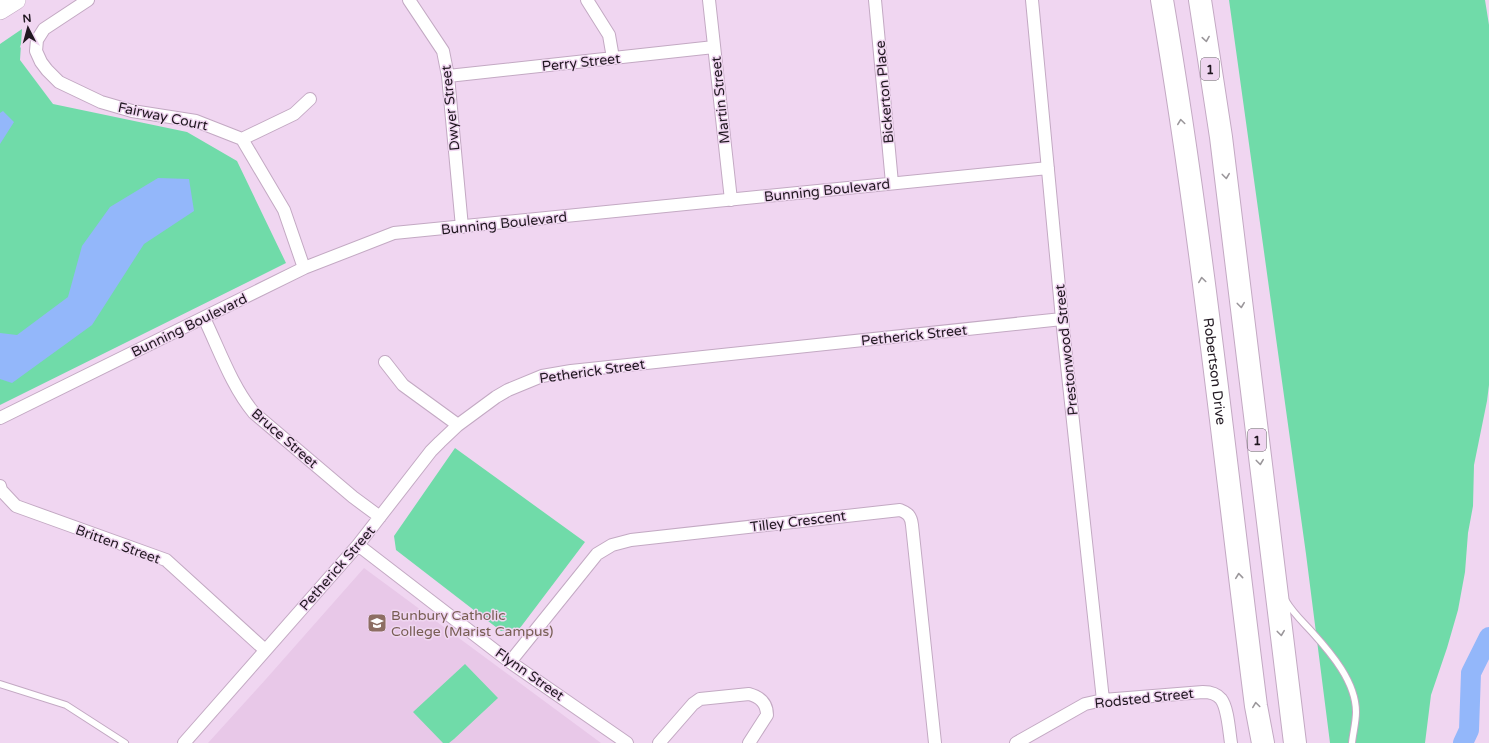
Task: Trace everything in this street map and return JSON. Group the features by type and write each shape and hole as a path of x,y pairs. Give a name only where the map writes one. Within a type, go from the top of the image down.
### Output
{"highway":[{"name":"Robertson Drive","path":"1162,0 1187,168 1225,449 1256,706 1263,743"},
{"name":"1","path":"1200,0 1221,137 1295,743"}],"main road":[{"path":"0,10 16,0"}],"street":[{"name":"Fairway Court","path":"88,0 44,29 37,40 36,51 41,62 58,82 101,102 132,112 196,121 242,139"},
{"name":"Dwyer Street","path":"409,0 443,51 448,76 462,227"},
{"path":"587,0 609,35 613,58"},
{"name":"Martin Street","path":"709,0 731,200"},
{"name":"Bickerton Place","path":"875,0 892,183"},
{"name":"Prestonwood Street","path":"1032,0 1062,319 1103,700"},
{"name":"Perry Street","path":"448,76 714,47"},
{"path":"304,268 284,210 242,139 294,114 310,99"},
{"name":"Bunning Boulevard","path":"0,418 304,268 394,233 1048,168"},
{"name":"Bruce Street","path":"204,318 237,388 245,402 254,413 353,497 380,516"},
{"name":"Petherick Street","path":"184,743 358,546 431,451 458,425 508,390 532,379 552,373 1062,319"},
{"path":"385,362 403,385 458,425"},
{"name":"Britten Street","path":"0,486 1,490 16,506 166,560 265,650"},
{"name":"Tilley Crescent","path":"510,662 597,554 612,545 631,540 900,510 907,513 911,518 935,743"},
{"name":"Flynn Street","path":"358,546 510,662 627,743"},
{"name":"Rodsted Street","path":"1016,743 1086,704 1103,700 1210,692 1217,695 1222,700 1231,743"},
{"path":"659,743 693,704 700,699 749,694 762,700 767,710 767,715 749,743"}],"lane":[{"path":"1274,579 1290,608 1317,638 1339,666 1350,685 1356,711 1352,743"},
{"path":"0,684 66,706 125,743"}],"shaded area":[{"name":"Bunbury Catholic College (Marist Campus)","path":"364,568 601,743 208,743"}],"green space":[{"path":"1229,0 1485,0 1489,25 1489,385 1474,465 1473,506 1468,533 1465,572 1458,610 1431,695 1425,743 1330,743 1306,554"},
{"path":"22,29 20,60 53,104 187,132 237,161 286,263 0,405 0,44"},
{"path":"455,448 585,542 520,628 501,631 396,550 394,536"},
{"path":"465,664 498,698 454,739 449,743 443,743 413,712"}],"water":[{"path":"3,111 14,122 0,144 0,113"},
{"path":"158,178 189,179 194,211 144,244 92,325 12,383 0,379 0,333 17,335 68,297 82,246 110,207"}],"waterway":[{"path":"1463,743 1469,730 1471,673 1489,637"}],"place":[{"name":"Bunbury Catholic College (Marist Campus)","path":"377,623"}]}
